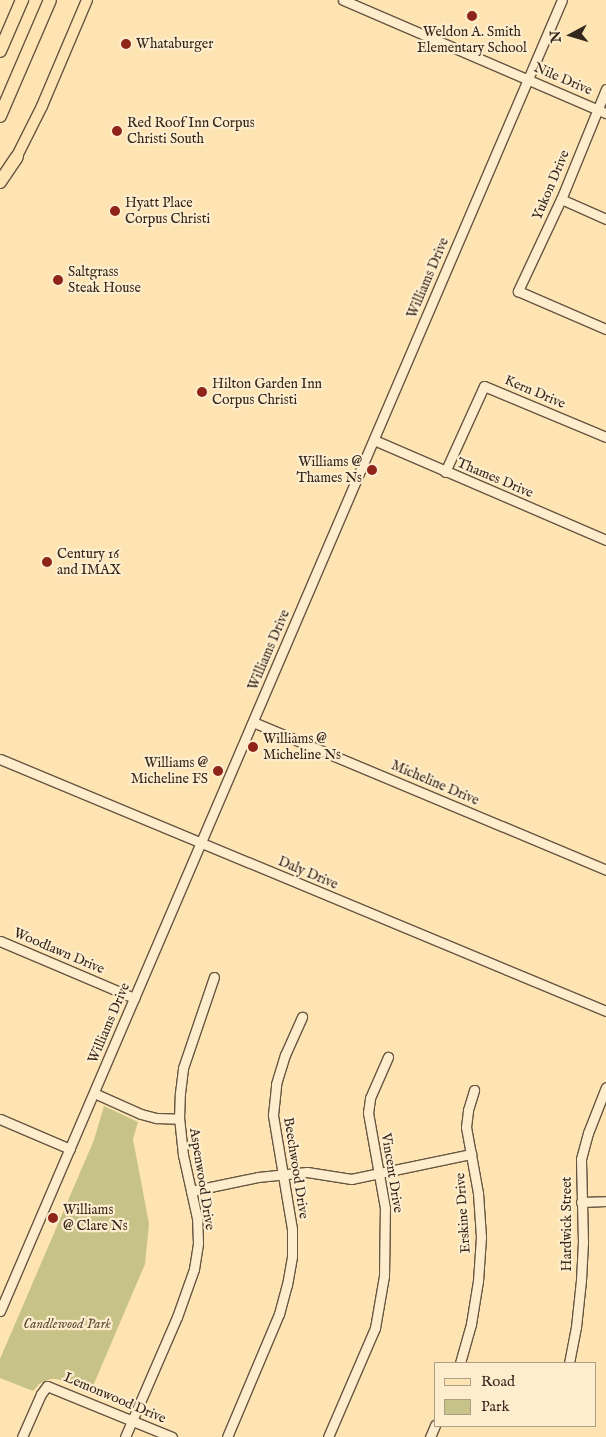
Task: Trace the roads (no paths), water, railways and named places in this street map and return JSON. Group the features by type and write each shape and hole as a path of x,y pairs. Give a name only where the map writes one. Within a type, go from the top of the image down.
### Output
{"highway":[{"path":"0,52 22,0"},
{"path":"0,116 50,0"},
{"path":"0,182 17,157"}],"main road":[{"path":"0,190 42,106 85,0"}],"street":[{"name":"Nile Drive","path":"343,0 602,111"},
{"name":"Williams Drive","path":"0,1311 562,0"},
{"name":"Yukon Drive","path":"606,89 602,111 518,291 606,329"},
{"path":"561,200 606,219"},
{"name":"Kern Drive","path":"445,472 484,386 606,437"},
{"name":"Thames Drive","path":"374,440 606,540"},
{"name":"Micheline Drive","path":"253,722 605,868"},
{"name":"Daly Drive","path":"0,759 606,1011"},
{"name":"Woodlawn Drive","path":"0,941 134,998"},
{"name":"Aspenwood Drive","path":"125,1437 179,1310 194,1269 198,1243 197,1218 183,1155 179,1119 183,1068 214,977"},
{"name":"Beechwood Drive","path":"227,1437 279,1314 287,1285 292,1229 273,1115 276,1084 285,1055 302,1017"},
{"name":"Vincent Drive","path":"328,1437 375,1328 384,1276 386,1243 385,1208 368,1113 370,1098 388,1056"},
{"name":"Hardwick Street","path":"569,1362 576,1327 581,1280 583,1242 581,1158 588,1133 606,1087"},
{"name":"Erskine Drive","path":"460,1362 471,1324 478,1281 481,1236 478,1193 466,1127 468,1110 474,1090"},
{"path":"94,1093 142,1114 156,1118 179,1119"},
{"path":"0,1119 70,1149"},
{"path":"191,1191 284,1174 307,1172 351,1179 471,1154"},
{"path":"581,1202 606,1201"},
{"path":"0,1284 10,1288"},
{"name":"Lemonwood Drive","path":"22,1437 40,1394 47,1386 58,1388 172,1437"}],"place":[{"name":"Weldon A. Smith Elementary School","path":"472,16"},
{"name":"Whataburger","path":"126,44"},
{"name":"Red Roof Inn Corpus Christi South","path":"117,131"},
{"name":"Hyatt Place Corpus Christi","path":"115,211"},
{"name":"Saltgrass Steak House","path":"58,280"},
{"name":"Hilton Garden Inn Corpus Christi","path":"202,392"},
{"name":"Williams @ Thames Ns","path":"372,470"},
{"name":"Century 16 and IMAX","path":"47,562"},
{"name":"Williams @ Micheline Ns","path":"253,747"},
{"name":"Williams @ Micheline FS","path":"218,771"},
{"name":"Williams @ Clare Ns","path":"53,1218"}],"park label":[{"name":"Candlewood Park","path":"67,1324"}]}
